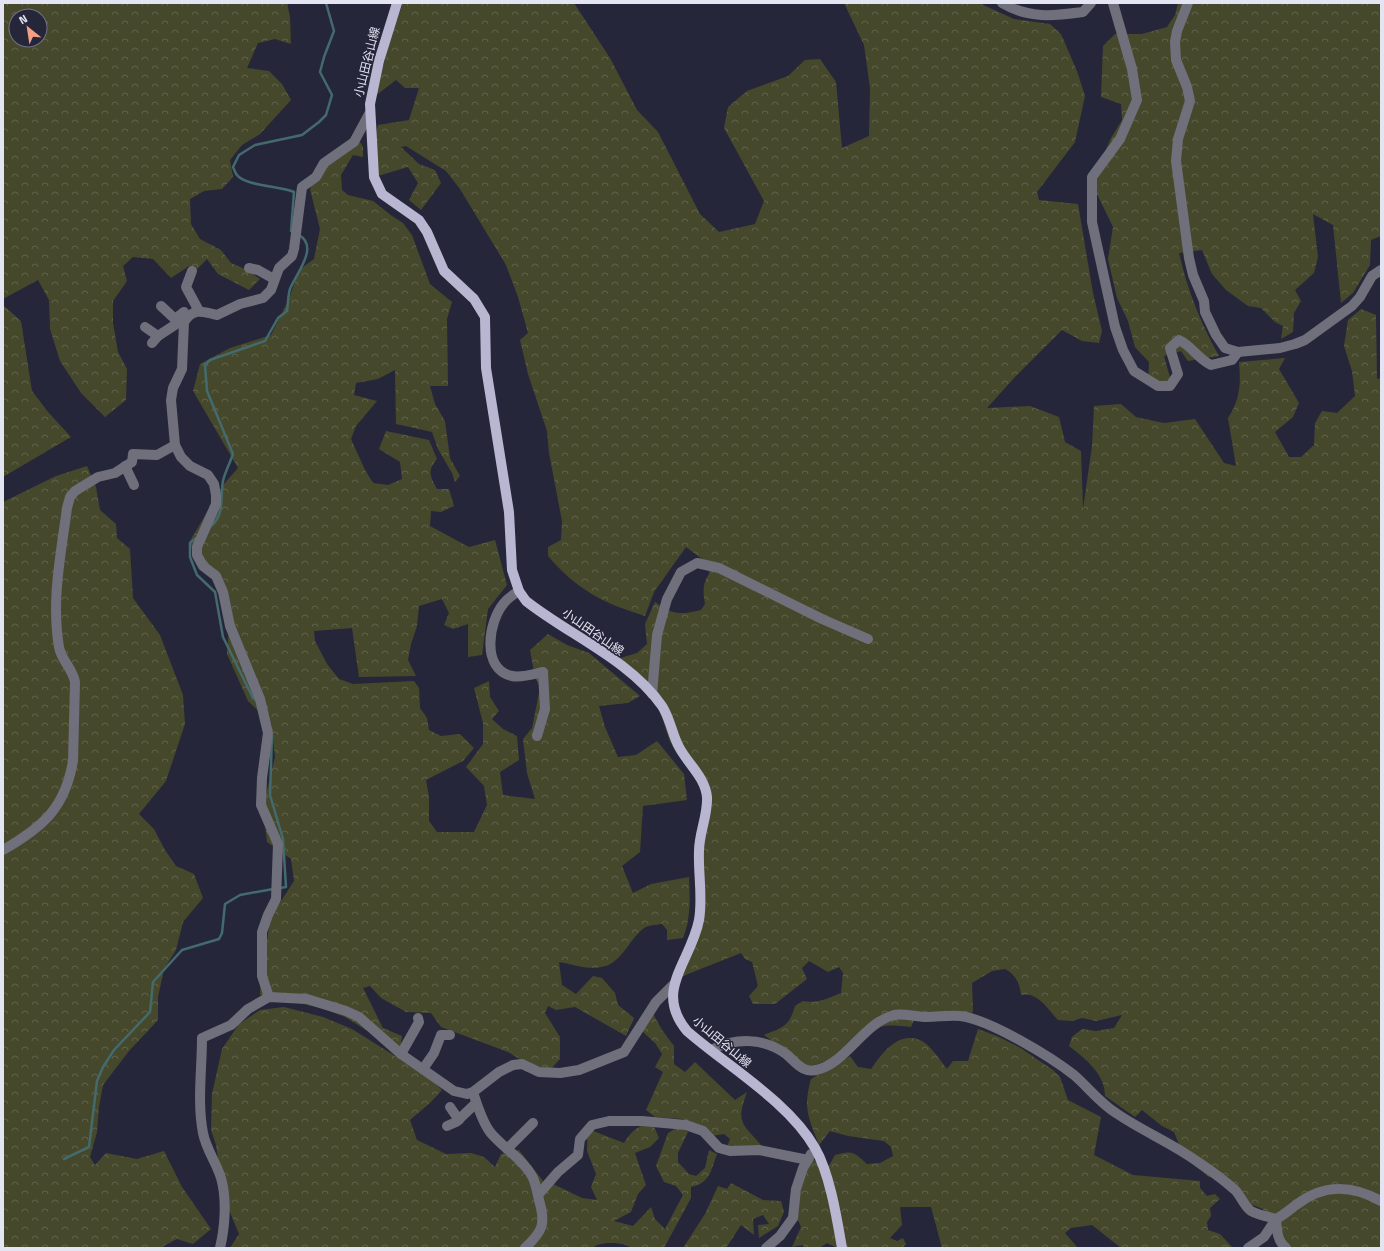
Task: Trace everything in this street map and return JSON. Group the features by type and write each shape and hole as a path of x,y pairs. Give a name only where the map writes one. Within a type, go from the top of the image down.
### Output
{"main road":[{"name":"小山田谷山線","path":"397,3 379,61 372,93 369,114 373,170 377,185 382,194 419,220 427,232 444,271 474,299 485,317 486,368 509,512 512,570 519,591 533,607 616,662 652,694 665,711 679,748 696,771 703,784 706,796 699,851 700,918 696,936 673,985 672,1000 677,1018 687,1032 793,1118 815,1148 825,1172 842,1248"}],"street":[{"path":"1002,3 1019,11 1050,16 1083,12 1091,3"},
{"path":"1113,3 1128,54 1137,100 1120,139 1092,177 1092,222 1101,269 1117,333 1123,350 1134,371 1158,386 1170,386 1178,374 1170,348 1179,340 1188,344 1203,361 1211,365 1232,360 1238,352"},
{"path":"1188,3 1177,31 1176,60 1187,87 1190,101 1178,139 1176,165 1182,195 1189,258 1193,275 1204,301 1205,312 1216,335 1226,348 1238,352 1280,348 1305,340 1352,306 1360,297 1372,276 1381,270"},
{"path":"145,327 155,340 194,313 217,315 240,304 263,298 271,290 274,279 280,268 292,256 302,186 316,177 324,163 354,142 369,114"},
{"path":"249,268 258,270 274,279"},
{"path":"192,271 186,287 194,313"},
{"path":"161,306 175,319 186,310 192,309 194,313"},
{"path":"194,313 184,322 182,369 173,388 171,400 175,445 181,457 190,466 208,475 214,484 216,504 197,547 197,556 203,566 216,576 223,592 230,626 260,698 268,733 262,778 261,805 278,844 276,899 262,932 262,976 269,997"},
{"path":"173,352 183,345"},
{"path":"3,850 29,835 50,815 66,791 71,773 73,761 75,682 74,674 59,649 55,613 69,502 75,491 98,477 116,473 132,462 133,454 157,455 175,445"},
{"path":"125,466 134,485"},
{"path":"652,694 657,635 668,599 680,572 697,563 719,568 772,592 822,619 868,639"},
{"path":"519,591 504,602 496,618 490,646 494,664 501,672 514,677 543,672 545,709 537,736"},
{"path":"220,1248 223,1235 224,1193 221,1177 203,1134 199,1109 202,1038 231,1025 248,1009 269,997 307,1000 346,1011 359,1017 401,1054 454,1091 467,1094 473,1092 499,1072 513,1065 522,1064 539,1072 560,1073 579,1070 624,1052 656,1002 673,985"},
{"path":"711,1050 721,1045 747,1040 771,1045 786,1054 803,1069 815,1070 832,1064 866,1033 895,1015 914,1017 960,1016 973,1019 1046,1055 1074,1076 1114,1112 1134,1125 1170,1143 1199,1162 1235,1191 1251,1211 1276,1219"},
{"path":"401,1054 419,1022 418,1018"},
{"path":"423,1069 434,1053 441,1035 450,1035"},
{"path":"473,1092 476,1103 490,1131 524,1165 533,1177 544,1215 539,1235 525,1248"},
{"path":"447,1126 458,1120 476,1103"},
{"path":"450,1107 458,1120"},
{"path":"538,1196 558,1172 578,1155 580,1139 592,1125 609,1121 642,1121 686,1125 703,1131 719,1148 730,1151 759,1150 808,1160"},
{"path":"508,1149 533,1123"},
{"path":"766,1248 780,1236 793,1218 796,1189 808,1160 815,1148"},
{"path":"1248,1248 1264,1237 1276,1219 1286,1214 1297,1204 1315,1194 1336,1188 1346,1188 1365,1192 1381,1201"},
{"path":"1276,1219 1278,1236 1282,1245 1286,1248"}],"green space":[{"path":"3,3 287,3 290,17 291,44 275,39 258,43 247,68 269,71 282,84 291,100 260,134 242,145 230,160 233,177 222,189 204,191 190,199 191,224 200,239 221,250 231,263 247,270 260,279 249,290 218,274 207,259 193,273 189,266 171,278 153,259 133,257 123,266 127,281 113,301 113,323 118,352 127,369 126,400 105,417 81,393 60,361 50,329 49,300 38,280 3,299"},
{"path":"403,3 574,3 610,58 637,110 658,132 700,214 719,232 755,224 764,201 724,128 728,107 747,91 788,76 805,60 820,59 836,82 842,148 869,136 870,88 864,45 844,3 979,3 1014,19 1050,24 1061,34 1077,71 1085,96 1075,142 1037,192 1039,200 1078,204 1093,293 1102,331 1099,343 1082,341 1062,330 1014,378 987,408 1030,406 1059,417 1065,442 1081,451 1083,509 1092,446 1094,406 1121,404 1136,417 1164,423 1195,419 1224,463 1236,466 1228,418 1235,405 1239,392 1239,362 1285,358 1279,369 1299,403 1293,417 1275,432 1289,457 1301,457 1314,445 1315,423 1322,411 1337,413 1355,396 1352,371 1344,346 1348,320 1361,309 1376,315 1377,379 1381,378 1381,1248 1284,1248 1270,1227 1263,1209 1245,1202 1237,1186 1228,1177 1209,1177 1184,1157 1174,1132 1162,1126 1142,1110 1135,1117 1105,1096 1102,1081 1098,1074 1082,1056 1069,1046 1072,1037 1082,1029 1096,1031 1114,1028 1122,1015 1096,1021 1082,1018 1072,1021 1058,1020 1037,998 1027,994 1021,995 1016,979 1012,973 1005,969 992,971 972,983 973,1010 970,1023 937,1012 917,1013 911,1027 892,1025 880,1027 823,1062 801,1066 790,1054 764,1035 781,1028 788,1022 795,1006 803,1001 818,1001 841,993 843,973 839,967 828,972 809,961 802,968 807,979 775,1004 753,1004 749,996 758,986 752,962 745,959 741,953 678,978 691,937 697,906 695,867 710,801 670,742 658,705 617,659 637,653 647,644 645,624 655,602 672,612 677,613 687,613 701,610 705,604 704,589 705,581 709,574 709,564 686,547 654,592 645,616 616,606 592,594 569,578 548,556 548,547 561,540 562,521 549,453 547,431 528,374 520,340 528,333 518,297 506,265 460,189 446,171 406,146 401,147 419,164 435,170 441,183 421,210 409,200 418,183 408,167 378,176 376,134 378,125 409,120 419,88 405,88 396,80 375,96 393,30"},
{"path":"1178,3 1381,3 1381,236 1371,240 1370,265 1353,293 1341,303 1333,225 1313,214 1318,257 1314,273 1295,290 1301,301 1294,313 1293,332 1281,339 1283,326 1275,322 1261,308 1248,306 1226,290 1212,274 1202,250 1179,253 1195,306 1219,356 1188,361 1181,351 1164,356 1171,381 1148,384 1149,362 1135,347 1128,321 1117,298 1108,259 1113,227 1097,194 1097,170 1111,138 1122,120 1121,104 1101,97 1103,46 1115,34 1142,34 1167,27 1175,15"},
{"path":"359,140 363,147 363,157 353,155 341,175 342,190 348,195 373,201 403,223 412,235 430,284 452,302 447,319 448,386 430,386 435,404 445,421 450,458 460,476 455,482 452,473 438,449 432,432 396,424 395,370 378,379 356,383 354,395 377,401 356,426 351,439 365,470 373,483 388,485 402,479 400,462 379,449 386,431 429,440 437,459 431,470 431,477 437,489 449,489 454,506 441,512 431,511 430,526 469,547 495,540 507,585 488,609 482,655 468,657 468,624 453,629 444,625 449,613 442,599 419,606 417,626 408,660 416,676 359,677 352,628 314,631 315,641 327,664 339,679 353,684 414,681 419,688 420,708 427,718 429,730 441,736 460,734 474,748 463,761 426,780 429,797 429,821 437,832 474,832 487,805 484,786 466,767 483,744 483,723 474,688 489,681 490,697 499,711 492,719 503,729 517,736 519,760 500,772 503,795 535,799 527,773 523,739 532,728 540,688 535,677 530,650 548,634 567,645 589,653 640,696 628,703 599,706 605,727 618,757 636,755 657,741 684,774 687,800 643,806 640,852 622,866 633,893 651,884 689,877 689,916 683,938 667,940 667,930 662,924 650,926 644,928 619,957 608,965 590,968 559,962 562,985 576,994 593,976 602,978 615,993 618,1005 634,1018 626,1036 575,1007 556,1010 548,1006 545,1013 560,1037 560,1059 550,1070 523,1061 508,1052 441,1027 431,1013 406,1012 381,998 370,986 363,988 383,1028 402,1036 400,1051 345,1017 324,1009 260,995 261,968 266,950 270,918 294,881 291,859 267,842 263,807 275,757 271,723 248,701 227,654 229,626 220,586 193,554 190,541 223,485 238,468 193,391 200,364 230,348 271,335 289,299 299,270 314,259 320,229 310,189 315,178 334,156"},
{"path":"3,305 21,321 32,391 48,412 71,437 3,477"},
{"path":"87,466 96,487 100,510 116,524 117,538 130,549 133,598 160,635 183,695 185,724 166,781 139,814 154,829 165,850 176,866 194,874 203,898 183,922 176,950 164,969 158,997 158,1020 129,1051 103,1085 97,1132 90,1157 95,1165 106,1153 137,1159 164,1151 182,1187 211,1229 193,1244 177,1239 160,1248 3,1248 3,502 56,476"},
{"path":"284,1007 323,1017 352,1029 430,1078 442,1090 430,1103 410,1120 417,1140 446,1154 471,1153 484,1157 495,1167 501,1154 519,1150 546,1185 551,1183 582,1198 597,1200 591,1187 596,1174 587,1151 588,1129 624,1143 636,1129 644,1125 653,1124 659,1138 650,1147 635,1153 646,1185 638,1194 631,1212 614,1221 633,1226 651,1207 655,1219 665,1229 683,1195 676,1186 664,1182 656,1166 668,1133 680,1126 688,1132 678,1153 678,1162 689,1174 696,1176 705,1168 709,1150 717,1154 711,1171 703,1182 691,1187 691,1198 664,1248 631,1248 623,1244 606,1243 600,1244 593,1248 230,1248 239,1234 224,1198 216,1145 211,1130 212,1094 222,1049 239,1024 260,1010"},
{"path":"651,1010 662,1030 674,1046 674,1064 685,1072 695,1062 735,1100 747,1092 741,1116 742,1122 761,1145 727,1147 730,1139 724,1134 711,1136 704,1128 683,1119 655,1117 646,1110 663,1072 655,1067 662,1054 655,1043 642,1031"},
{"path":"978,1029 997,1036 1019,1047 1053,1070 1060,1077 1068,1100 1101,1117 1094,1155 1133,1175 1200,1181 1200,1188 1207,1196 1215,1194 1220,1199 1210,1208 1211,1216 1207,1222 1208,1230 1220,1234 1233,1248 1121,1248 1092,1225 1071,1228 1065,1233 1078,1248 942,1248 931,1207 900,1207 902,1225 890,1238 897,1241 903,1238 906,1244 902,1248 837,1248 827,1243 819,1248 804,1248 803,1245 792,1247 801,1227 790,1205 791,1193 809,1153 817,1163 827,1169 835,1155 841,1153 853,1153 867,1164 880,1163 893,1156 891,1147 884,1141 848,1136 830,1131 819,1145 812,1127 807,1105 811,1079 850,1056 858,1067 871,1069 890,1046 902,1039 909,1038 917,1039 926,1044 934,1051 947,1069 953,1061 968,1061"},
{"path":"731,1183 763,1200 781,1201 784,1212 778,1226 759,1238 758,1225 769,1224 763,1215 753,1219 754,1235 741,1225 726,1248 683,1248 705,1214 718,1186 727,1189"}],"waterway":[{"path":"293,232 291,231 294,192 255,184 241,179 233,167 239,155 255,145 302,135 326,115 332,95 320,72 334,31 326,3"},
{"path":"211,526 215,522 220,511 223,481 233,454 207,391 205,365 210,360 265,341 278,318 287,311 290,289 307,254 305,240 299,235"},
{"path":"196,538 190,543 190,557 197,575 215,592 223,637 253,698 257,701"},
{"path":"272,736 270,795 283,839 286,887 280,888"},
{"path":"64,1159 89,1147 97,1081 103,1067 114,1050 150,1012 153,982 182,950 219,939 222,933 225,904 240,895 273,889"}]}
